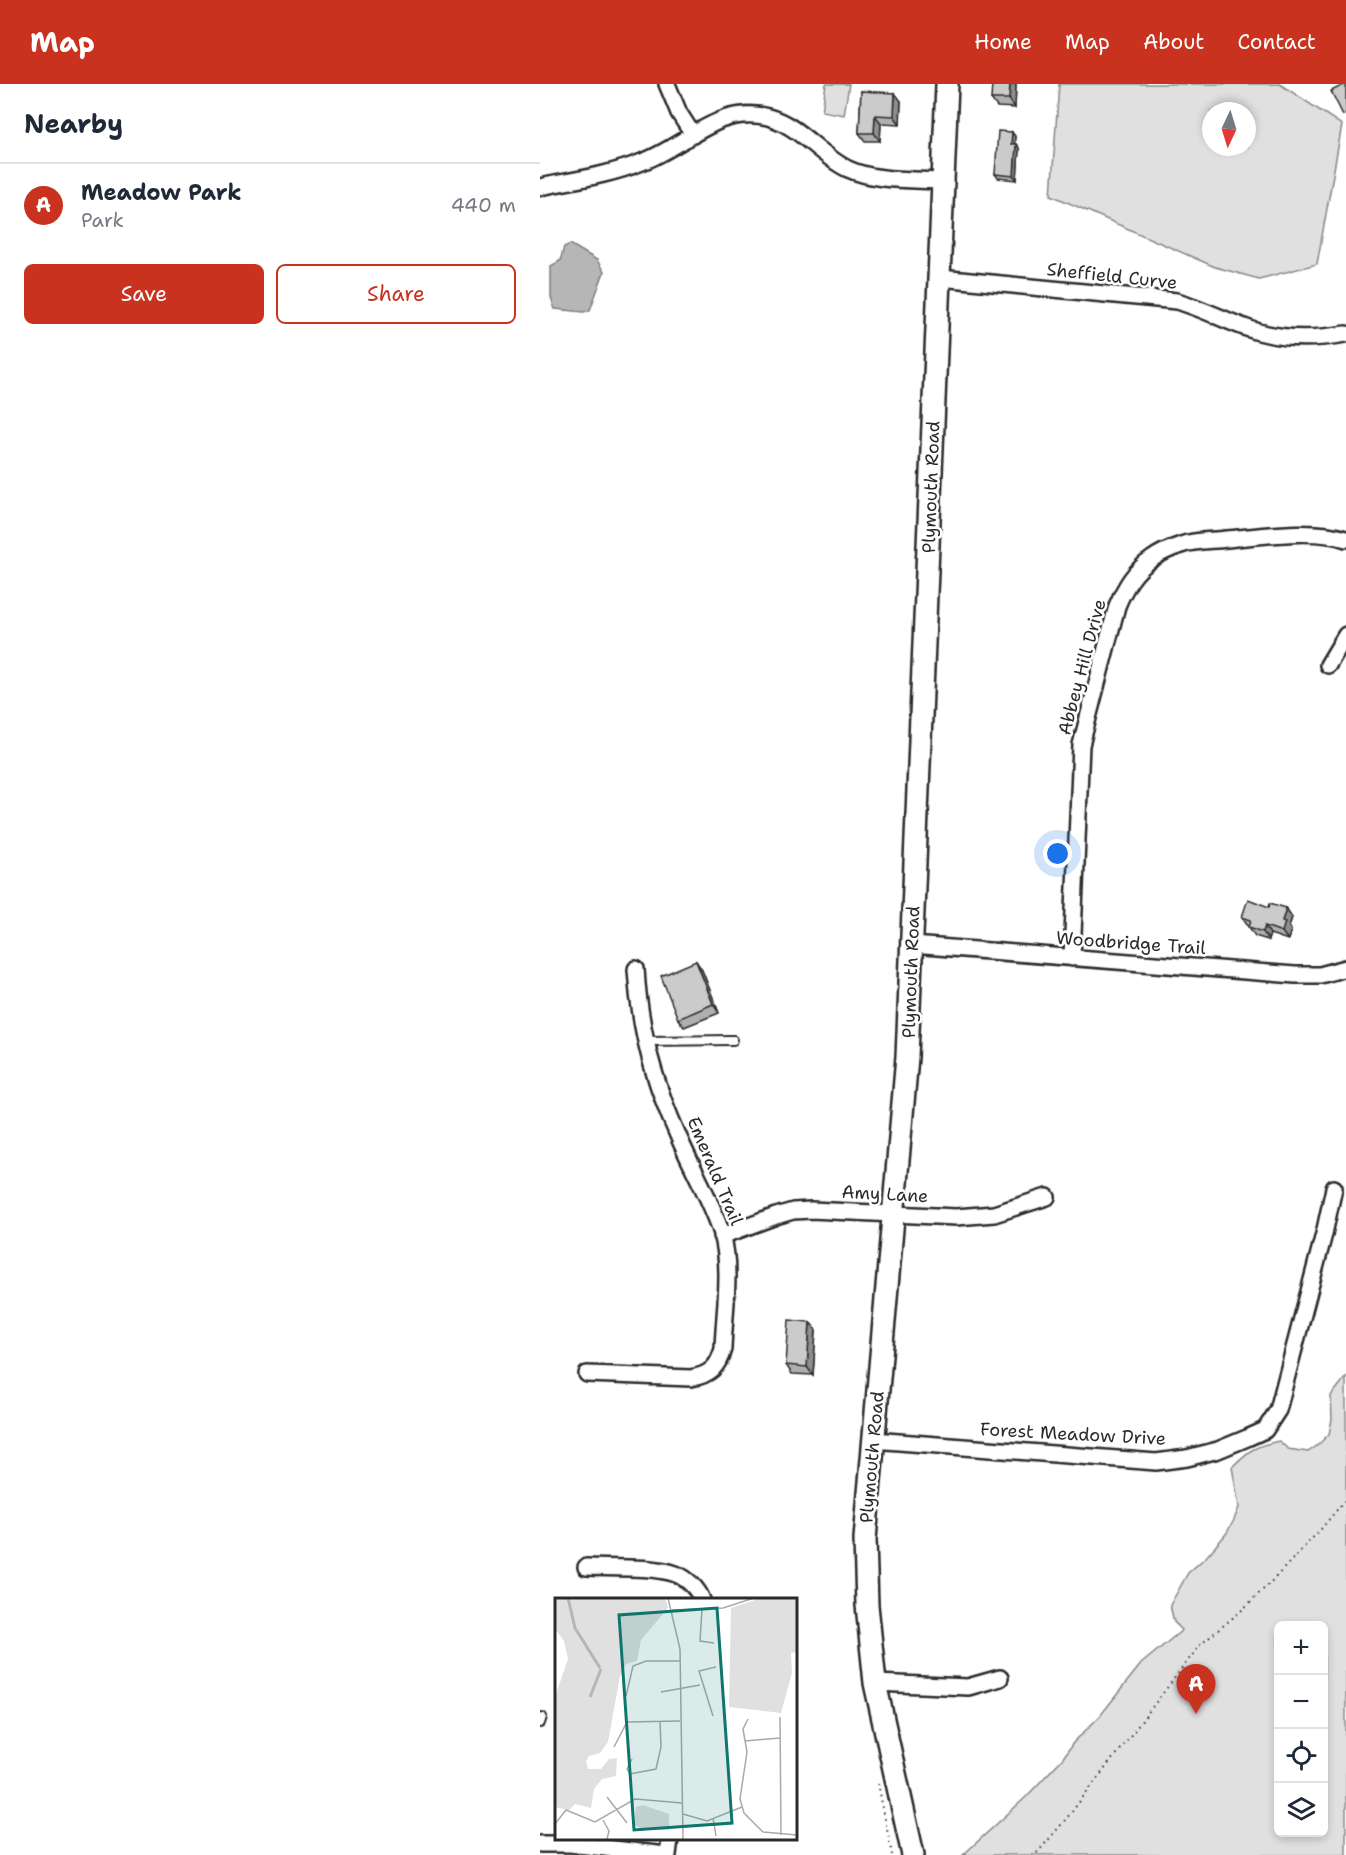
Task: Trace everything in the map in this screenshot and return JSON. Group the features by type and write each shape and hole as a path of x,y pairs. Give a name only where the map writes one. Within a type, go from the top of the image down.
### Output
{"main road":[{"name":"Plymouth Road","path":"913,1855 875,1683 867,1605 865,1539 907,1057 947,84"}],"street":[{"path":"667,84 678,113 693,135"},
{"path":"540,187 642,163 664,153 710,124 729,117 748,114 768,117 787,125 848,169 886,178 943,181"},
{"name":"Sheffield Curve","path":"940,278 1177,301 1198,307 1260,333 1291,338 1322,338 1346,334"},
{"name":"Abbey Hill Drive","path":"1072,958 1081,745 1117,606 1125,587 1138,570 1153,558 1182,545 1306,534 1338,536 1346,539"},
{"path":"1328,665 1346,635"},
{"name":"Woodbridge Trail","path":"912,945 1295,975 1320,975 1346,968"},
{"name":"Emerald Trail","path":"587,1374 691,1378 703,1376 713,1370 720,1360 723,1349 726,1272 722,1236 676,1131 651,1064 638,997 636,969"},
{"name":"Forest Meadow Drive","path":"873,1440 1156,1462 1187,1458 1218,1450 1265,1430 1278,1410 1334,1188"},
{"name":"Amy Lane","path":"722,1236 794,1211 956,1217 994,1214 1047,1197"},
{"path":"586,1567 662,1571 677,1574 691,1583 701,1598"},
{"path":"875,1683 968,1687 1000,1678"},
{"path":"540,1844 570,1844 667,1855 670,1840"}],"lane":[{"path":"646,1041 733,1040"}],"path":[{"path":"1031,1855 1038,1852 1067,1818 1200,1645 1271,1582 1346,1499"}],"shaded area":[{"path":"826,84 849,84 844,115 822,111"},
{"path":"1059,84 1280,84 1342,125 1317,264 1259,279 1215,267 1051,195"},
{"path":"570,244 597,260 604,272 590,310 584,312 555,309 551,298 551,266 560,261 564,247"},
{"path":"1346,1377 1346,1855 963,1855 1026,1797 1063,1758 1073,1743 1100,1716 1141,1664 1182,1630 1174,1622 1170,1605 1188,1573 1207,1556 1226,1534 1234,1520 1239,1507 1232,1467 1243,1456 1258,1447 1279,1441 1288,1449 1308,1452 1329,1434 1332,1419 1331,1396"}],"building":[{"path":"992,84 1010,84 1009,99 991,99"},
{"path":"1346,84 1346,114 1343,115 1331,91"},
{"path":"861,91 895,93 894,116 875,115 874,133 859,133"},
{"path":"998,131 1012,132 1011,144 1016,144 1014,176 995,174"},
{"path":"1248,899 1269,907 1270,903 1286,908 1282,921 1285,922 1282,932 1265,926 1263,932 1249,927 1251,920 1242,917"},
{"path":"696,961 713,1004 678,1019 661,976"},
{"path":"789,1320 810,1322 807,1367 786,1365"}],"place":[{"name":"Meadow Park","path":"1196,1714"}]}
